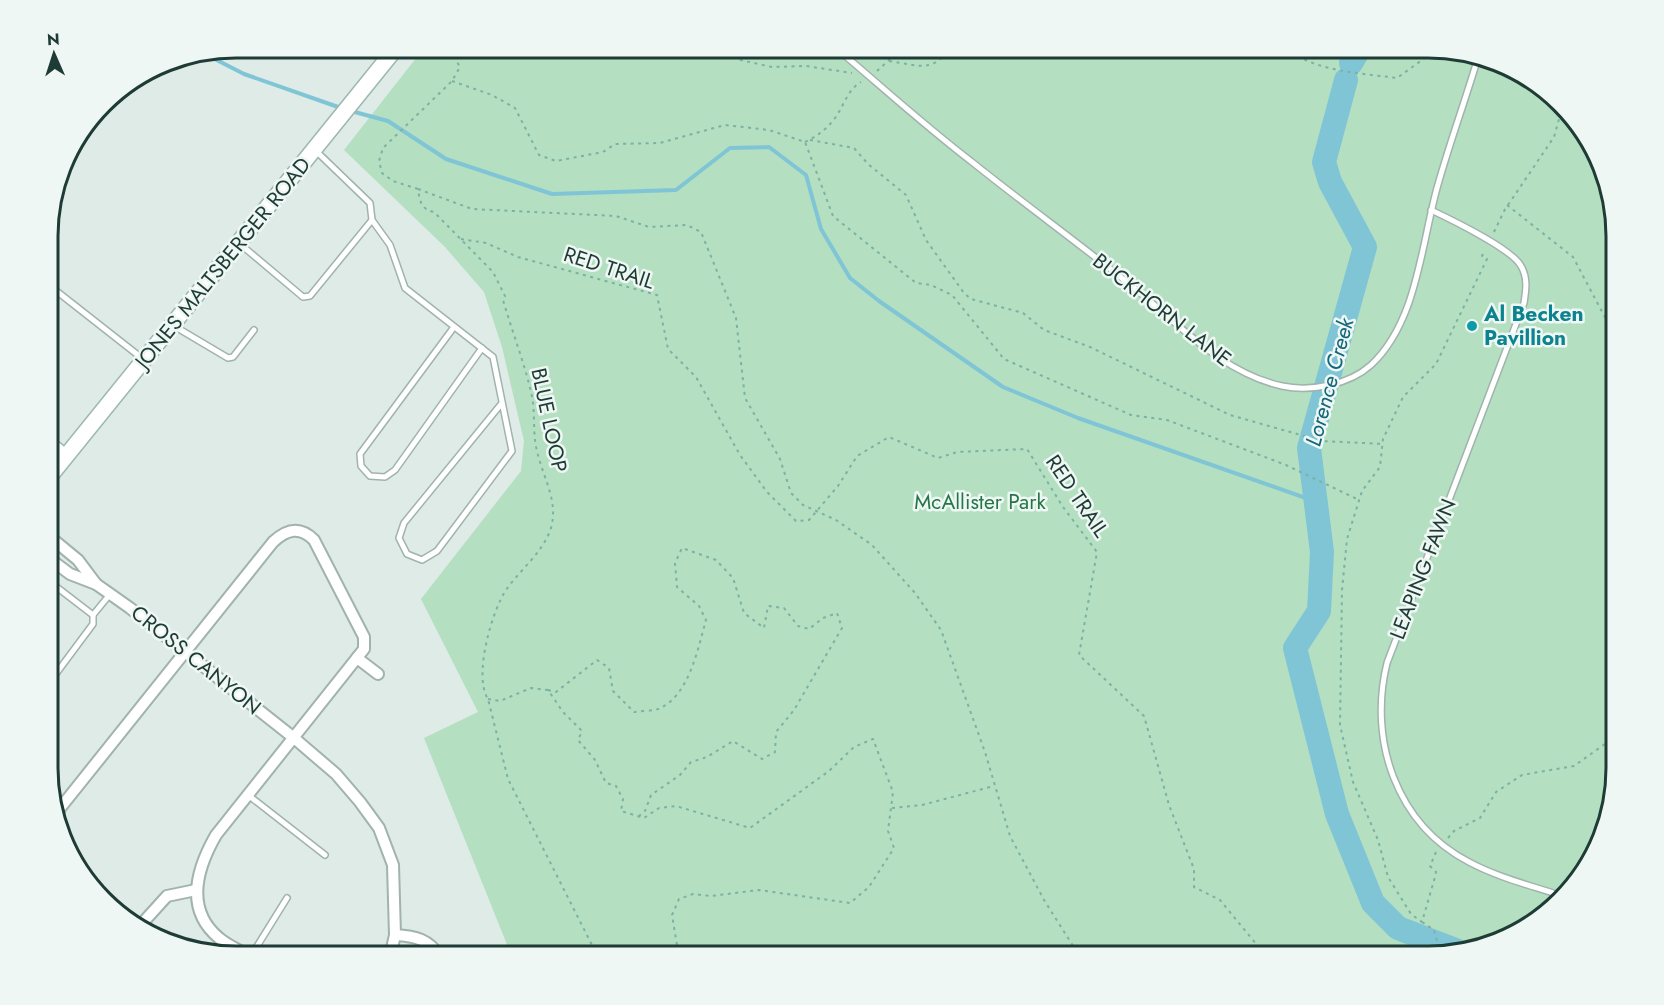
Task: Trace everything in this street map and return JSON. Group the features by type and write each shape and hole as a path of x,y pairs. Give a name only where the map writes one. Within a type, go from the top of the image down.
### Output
{"main road":[{"name":"JONES MALTSBERGER ROAD","path":"58,465 388,58"},
{"path":"58,451 65,457"}],"street":[{"path":"63,805 273,542 284,532 298,530 307,533 314,540 364,637 364,649 216,835 203,858 196,890 201,915 218,938 232,946"},
{"name":"CROSS CANYON","path":"58,544 78,560 96,584"},
{"name":"CROSS CANYON","path":"58,565 70,574 96,584 111,593 336,774 366,809 382,834 393,865 394,935 392,946"},
{"path":"357,658 378,674"},
{"path":"144,921 167,896 196,890"},
{"path":"394,935 419,938 431,946"}],"lane":[{"name":"BUCKHORN LANE","path":"848,58 970,162 1128,283 1221,359 1250,374 1282,386 1320,386 1357,376 1386,349 1400,327 1409,304 1431,210 1476,66"},
{"path":"316,148 370,203 372,220 390,245 405,288 494,357 512,451 437,551 422,560 406,554 399,537 404,523 502,403"},
{"name":"LEAPING FAWN","path":"1431,210 1471,229 1520,263 1525,274 1527,288 1524,303 1383,680 1381,733 1389,768 1414,815 1443,844 1483,869 1554,893"},
{"path":"239,243 303,297 310,296 372,220"},
{"path":"58,292 144,360"},
{"path":"173,325 228,358 233,357 254,330"},
{"path":"454,327 360,454 361,466 370,476 384,477 395,470 482,348"},
{"path":"58,588 93,615"},
{"path":"58,671 93,624 93,615 111,593"},
{"path":"248,795 326,855"},
{"path":"258,946 287,898"}],"path":[{"path":"458,58 460,67 452,81 383,148 379,161 382,173 393,181 472,209 616,216 649,227 687,225 701,231 736,318 746,398 780,459 791,493 803,505 836,520 872,545 915,593 941,630 995,785 1010,836 1044,900 1073,946"},
{"path":"735,58 772,67 806,66 871,76"},
{"path":"452,81 492,95 515,108 539,155 556,161 603,152 615,144 660,143 724,125 770,130 805,142 819,135 836,117 853,87 871,76 889,60 928,66 939,63 943,58"},
{"path":"1300,58 1342,71 1397,78 1425,58"},
{"path":"1491,237 1508,206 1554,137 1559,118"},
{"path":"810,140 854,148 906,195 926,240 971,299 1023,313 1044,330 1090,347 1230,415 1322,441 1383,444"},
{"path":"805,142 833,216 916,283 931,285 952,295 1004,359 1131,415 1167,420 1286,465 1359,500"},
{"name":"BLUE LOOP","path":"418,189 420,204 426,210 434,212 493,272 505,296 502,300 532,395 532,431 554,511 549,532 525,570 507,589 492,620 484,658 483,691 488,699 508,779 592,946"},
{"path":"1508,206 1573,257 1605,317"},
{"name":"RED TRAIL","path":"461,239 486,243 518,257 657,295 668,349 696,377 740,455 767,492 796,521 809,520 818,512 857,456 889,437 938,458 957,452 1027,449 1063,507 1097,552 1079,655 1144,716 1169,805 1194,869 1194,886 1220,900 1257,946"},
{"path":"1438,946 1435,934 1412,914 1388,877 1378,840 1353,782 1340,725 1342,590 1347,539 1362,491 1380,467 1383,444 1403,397 1436,364 1486,258 1482,256 1485,249"},
{"path":"488,699 500,701 531,688 556,692 597,660 609,668 613,691 634,712 658,709 675,698 697,654 706,620 699,606 677,587 675,563 681,548 716,560 733,578 744,613 764,628 768,606 784,608 798,626 809,630 823,618 837,613 843,628 794,710 776,732 776,752 762,759 733,741 707,757 691,762 680,775 651,795 645,812 639,816"},
{"path":"548,690 563,712 582,731 578,740 595,760 606,783 616,786 623,800 621,811 644,818 659,808 676,806 750,828 829,771 854,747 873,739 893,792 888,831 894,848 869,887 850,903 759,891 711,896 693,894 679,899 672,915 678,946"},
{"path":"1422,922 1436,872 1430,866 1432,857 1454,831 1480,818 1496,792 1522,776 1574,766 1605,744"},
{"path":"892,808 922,805 995,785"}],"green space":[{"name":"McAllister Park","path":"416,58 1428,58 1474,65 1517,82 1553,111 1582,147 1596,179 1605,224 1605,781 1596,826 1582,858 1553,894 1517,923 1474,940 1440,946 508,946 424,738 478,712 421,599 521,471 524,441 502,347 484,292 445,247 344,150"}],"waterway":[{"name":"Lorence Creek","path":"1351,63 1354,58"},
{"path":"216,60 244,74 341,108"},
{"name":"Lorence Creek","path":"1346,80 1324,162 1330,182 1365,247 1309,448 1322,552 1319,611 1295,648 1337,814 1373,903 1398,928 1444,946"},
{"path":"351,111 388,121 446,159 552,194 676,190 730,148 769,147 806,175 821,229 850,278 879,301 1003,387 1078,418 1317,502"}],"place":[{"name":"Al Becken Pavillion","path":"1472,326"}]}
